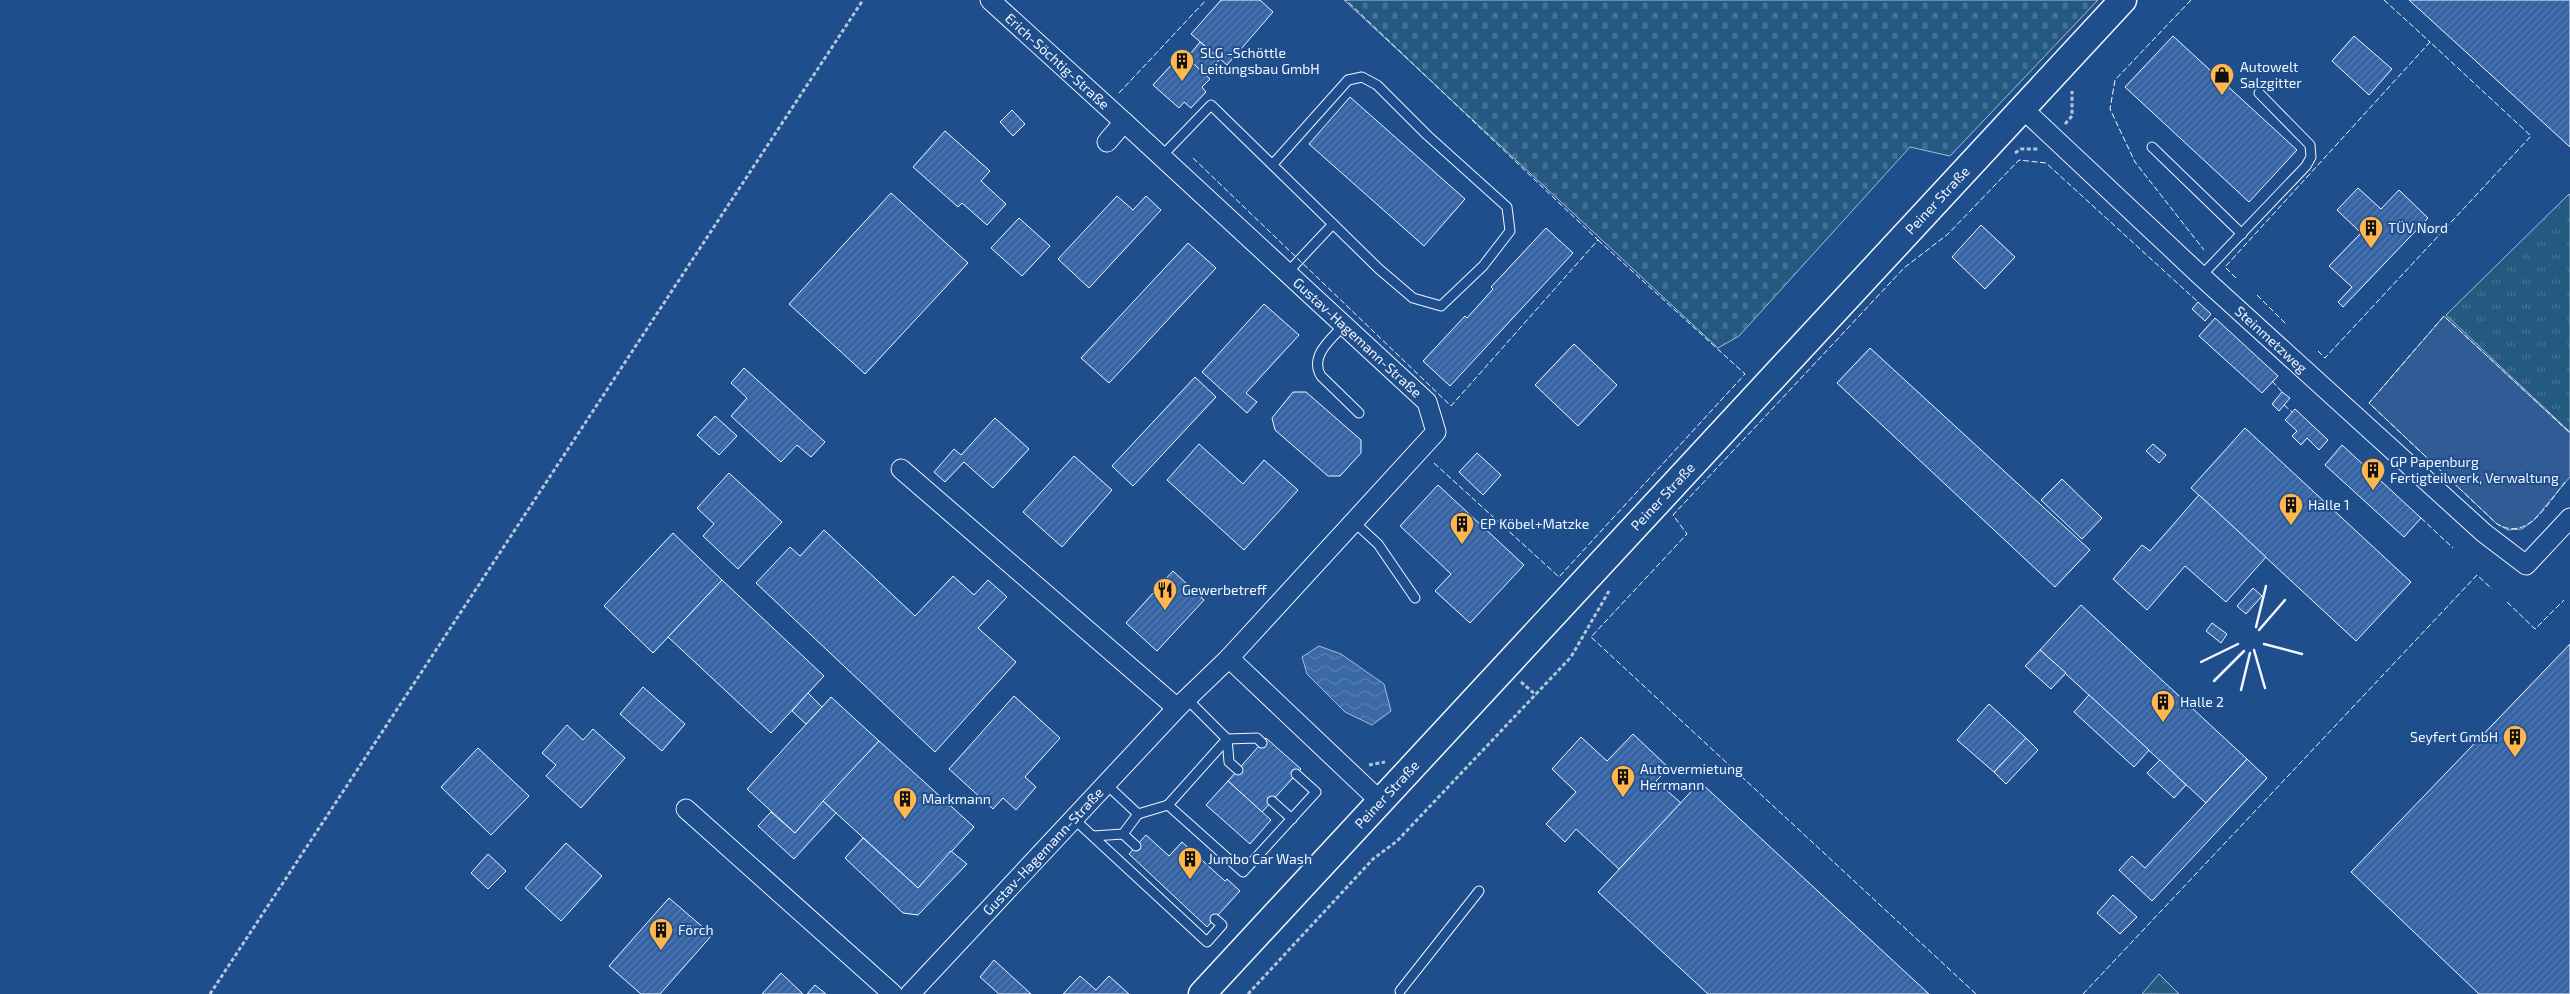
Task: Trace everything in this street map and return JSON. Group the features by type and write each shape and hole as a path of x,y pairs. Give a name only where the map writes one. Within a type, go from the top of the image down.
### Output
{"main road":[{"name":"Peiner Straße","path":"1202,994 1382,802 2123,0"}],"street":[{"name":"Erich-Söchtig-Straße","path":"990,0 1124,122"},
{"name":"Steinmetzweg","path":"2022,108 2201,276 2484,533 2526,565 2570,518"},
{"path":"1107,142 1124,122"},
{"name":"Gustav-Hagemann-Straße","path":"910,994 1106,784 1229,658 1436,432 1426,402 1124,122"},
{"path":"901,469 1182,704"},
{"path":"1229,658 1382,802"},
{"path":"686,809 894,994"}],"lane":[{"path":"1161,157 1212,105 1379,269 1413,298 1441,306 1483,266 1510,231 1507,207 1427,136 1377,86 1362,77 1348,80 1273,164"},
{"path":"2201,276 2306,166 2311,156 2310,144 2259,93"},
{"path":"2152,147 2242,234"},
{"path":"1287,273 1334,224"},
{"path":"1344,325 1318,355 1316,369 1359,413"},
{"path":"1354,522 1378,544 1415,598"},
{"path":"1182,704 1228,738 1257,738 1262,743"},
{"path":"1228,738 1229,762 1238,770"},
{"path":"1123,834 1138,814 1168,805 1228,738"},
{"path":"1168,805 1244,872 1316,792 1296,774"},
{"path":"1106,784 1138,814"},
{"path":"1272,801 1292,819"},
{"path":"1074,819 1207,942 1222,925 1215,919"},
{"path":"1093,836 1123,834 1136,846"},
{"path":"1400,991 1479,891"}],"path":[{"path":"210,994 863,0"},
{"path":"2014,154 2021,149 2043,149 2053,138 2072,116 2072,87"},
{"path":"1248,994 1373,859 1397,841 1571,657 1612,586"}],"green space":[{"path":"1344,0 2098,0 1950,156 1910,147 1739,336 1718,348"},
{"path":"2570,195 2570,432 2446,315"},
{"path":"2159,974 2179,994 2142,994"}],"shaded area":[{"path":"2444,316 2570,433 2570,477 2533,521 2522,529 2508,530 2497,524 2369,403"}],"water":[{"path":"1319,646 1341,654 1384,684 1391,711 1372,725 1345,712 1307,674 1302,657"}],"building":[{"path":"1221,0 1260,0 1273,12 1227,65 1191,34"},
{"path":"2409,0 2570,0 2570,147"},
{"path":"2173,36 2297,150 2249,202 2125,87"},
{"path":"2354,36 2392,69 2369,95 2332,61"},
{"path":"1200,42 1220,59 1206,76 1186,59"},
{"name":"SLG -Schöttle Leitungsbau GmbH","path":"1182,53 1210,79 1202,87 1206,92 1191,108 1184,102 1179,108 1153,85"},
{"path":"1350,97 1465,199 1424,246 1309,144"},
{"path":"1012,110 1025,124 1013,136 1000,122"},
{"path":"945,131 990,171 981,181 1006,204 987,225 962,203 958,207 913,167"},
{"name":"TÜV Nord","path":"2358,188 2381,209 2399,190 2428,218 2343,307 2338,302 2352,287 2329,266 2361,233 2337,210"},
{"path":"891,193 968,263 865,374 789,304"},
{"path":"1117,196 1133,210 1146,196 1161,210 1089,288 1058,259"},
{"path":"1019,218 1050,246 1022,276 991,248"},
{"path":"1981,225 2015,257 1985,289 1952,257"},
{"path":"1546,228 1573,253 1450,386 1423,361 1465,316 1467,318 1493,289 1491,287"},
{"path":"1188,243 1216,268 1109,383 1081,358"},
{"path":"2198,302 2211,314 2205,321 2192,309"},
{"path":"1264,304 1299,335 1246,393 1257,402 1247,413 1202,372"},
{"path":"2215,318 2278,376 2262,393 2199,336"},
{"path":"1574,344 1617,385 1578,426 1535,385"},
{"path":"1870,348 2090,550 2055,587 1837,383"},
{"path":"744,368 825,442 811,457 797,445 781,462 731,416 747,398 731,383"},
{"path":"1195,377 1216,397 1133,486 1112,466"},
{"path":"1293,392 1306,392 1361,440 1361,453 1340,476 1328,476 1275,430 1272,418"},
{"path":"2282,392 2290,398 2279,411 2272,404"},
{"path":"2295,409 2328,440 2319,450 2307,438 2301,445 2292,436 2297,431 2285,420"},
{"path":"715,416 737,436 719,455 697,435"},
{"path":"995,418 1029,449 993,488 964,462 945,482 934,472 954,449 961,455"},
{"name":"Halle 1","path":"2245,428 2411,582 2356,641 2191,488"},
{"path":"1199,444 1243,484 1264,460 1298,490 1244,550 1167,480"},
{"path":"2153,444 2166,455 2159,463 2146,451"},
{"name":"GP Papenburg Fertigteilwerk, Verwaltung","path":"2342,445 2421,518 2404,537 2325,465"},
{"path":"1477,453 1501,475 1483,495 1459,472"},
{"path":"1074,456 1112,490 1062,547 1023,512"},
{"path":"729,473 782,522 738,569 703,536 714,524 697,508"},
{"path":"2062,479 2102,518 2082,539 2041,500"},
{"name":"EP Köbel+Matzke","path":"1438,485 1524,565 1470,623 1435,591 1451,574 1400,526"},
{"path":"2199,495 2266,557 2226,602 2185,566 2147,610 2113,579 2142,545 2150,551"},
{"path":"824,530 915,616 953,576 974,595 988,580 1007,597 978,628 1016,662 935,752 756,583 790,547 800,556"},
{"path":"673,533 722,580 653,653 604,606"},
{"name":"Gewerbetreff","path":"1173,571 1204,600 1157,651 1126,623"},
{"path":"722,580 824,676 771,733 668,637"},
{"path":"2253,588 2262,596 2246,614 2237,606"},
{"name":"Halle 2","path":"2081,605 2247,759 2206,803 2040,650"},
{"path":"2212,623 2227,634 2221,643 2206,631"},
{"name":"Seyfert GmbH","path":"2570,644 2570,994 2479,994 2351,872"},
{"path":"2040,650 2066,673 2051,689 2025,666"},
{"path":"643,687 685,724 662,751 620,714"},
{"path":"808,693 822,707 806,724 792,711"},
{"path":"2089,695 2149,750 2134,767 2074,712"},
{"path":"1014,696 1060,738 1025,777 1036,787 1016,810 1003,798 993,809 949,769"},
{"path":"831,697 879,741 795,833 747,789"},
{"path":"1989,704 2026,738 1994,772 1957,740"},
{"path":"567,725 583,740 593,729 625,758 581,808 546,776 556,765 542,753"},
{"name":"Autovermietung Herrmann","path":"1633,734 1669,768 1656,781 1681,803 1619,869 1576,829 1565,842 1546,824 1576,792 1552,769 1581,737 1607,761"},
{"path":"1266,738 1301,769 1262,812 1228,781"},
{"path":"2026,738 2038,750 2006,784 1994,772"},
{"name":"Markmann","path":"879,741 974,827 918,888 823,801"},
{"path":"478,748 529,796 491,835 441,787"},
{"path":"2247,759 2267,778 2152,901 2119,870 2132,856 2145,868"},
{"path":"2160,760 2186,785 2174,798 2147,773"},
{"path":"1228,781 1271,820 1250,844 1206,805"},
{"path":"1700,782 1929,994 1708,994 1598,892"},
{"path":"823,801 836,813 794,859 758,826 771,812 795,833"},
{"name":"Jumbo Car Wash","path":"1146,835 1169,856 1182,842 1225,881 1227,879 1240,891 1207,927 1129,854"},
{"path":"863,838 918,888 951,851 967,864 918,915 903,913 845,858"},
{"path":"566,843 602,876 561,921 525,888"},
{"path":"488,854 506,871 488,889 471,873"},
{"path":"2113,895 2137,917 2120,934 2097,913"},
{"name":"Förch","path":"669,898 712,935 660,994 641,994 609,966"},
{"path":"994,960 1031,994 999,994 980,977"},
{"path":"781,973 803,994 762,994"},
{"path":"1080,976 1096,990 1109,976 1129,994 1063,994"},
{"path":"815,985 826,994 807,994"}],"fence":[{"path":"1119,93 1206,0"},
{"path":"1193,158 1451,406 1598,240 1346,0"},
{"path":"2191,0 2115,80 2110,109 2135,162 2204,250"},
{"path":"2384,0 2430,42"},
{"path":"2236,278 2225,267 2430,42 2531,136 2325,358 2318,351"},
{"path":"1976,994 1591,637 1687,534 1673,515 1904,268 1948,234 2019,160 2046,163 2198,302"},
{"path":"1434,463 1559,577 1745,374 1598,240"},
{"path":"2257,295 2286,324"},
{"path":"2565,482 2544,510 2527,524 2518,528 2508,528 2497,524 2369,403 2444,316 2570,433"},
{"path":"2272,381 2282,392"},
{"path":"2284,405 2292,412"},
{"path":"2421,518 2453,548"},
{"path":"2083,994 2477,575 2492,589"},
{"path":"2507,602 2535,629 2564,600"}],"wall":[{"path":"2256,627 2266,586"},
{"path":"2259,630 2285,600"},
{"path":"2201,662 2238,644"},
{"path":"2264,644 2302,654"},
{"path":"2254,650 2265,688"},
{"path":"2214,681 2244,651"},
{"path":"2241,690 2250,653"}],"place":[{"name":"SLG -Schöttle Leitungsbau GmbH","path":"1182,82"},
{"name":"Autowelt Salzgitter","path":"2222,96"},
{"name":"TÜV Nord","path":"2371,249"},
{"name":"GP Papenburg Fertigteilwerk, Verwaltung","path":"2373,491"},
{"name":"Halle 1","path":"2291,526"},
{"name":"EP Köbel+Matzke","path":"1462,545"},
{"name":"Gewerbetreff","path":"1165,611"},
{"name":"Halle 2","path":"2163,723"},
{"name":"Seyfert GmbH","path":"2515,758"},
{"name":"Autovermietung Herrmann","path":"1623,798"},
{"name":"Markmann","path":"905,820"},
{"name":"Jumbo Car Wash","path":"1190,880"},
{"name":"Förch","path":"661,951"}]}
